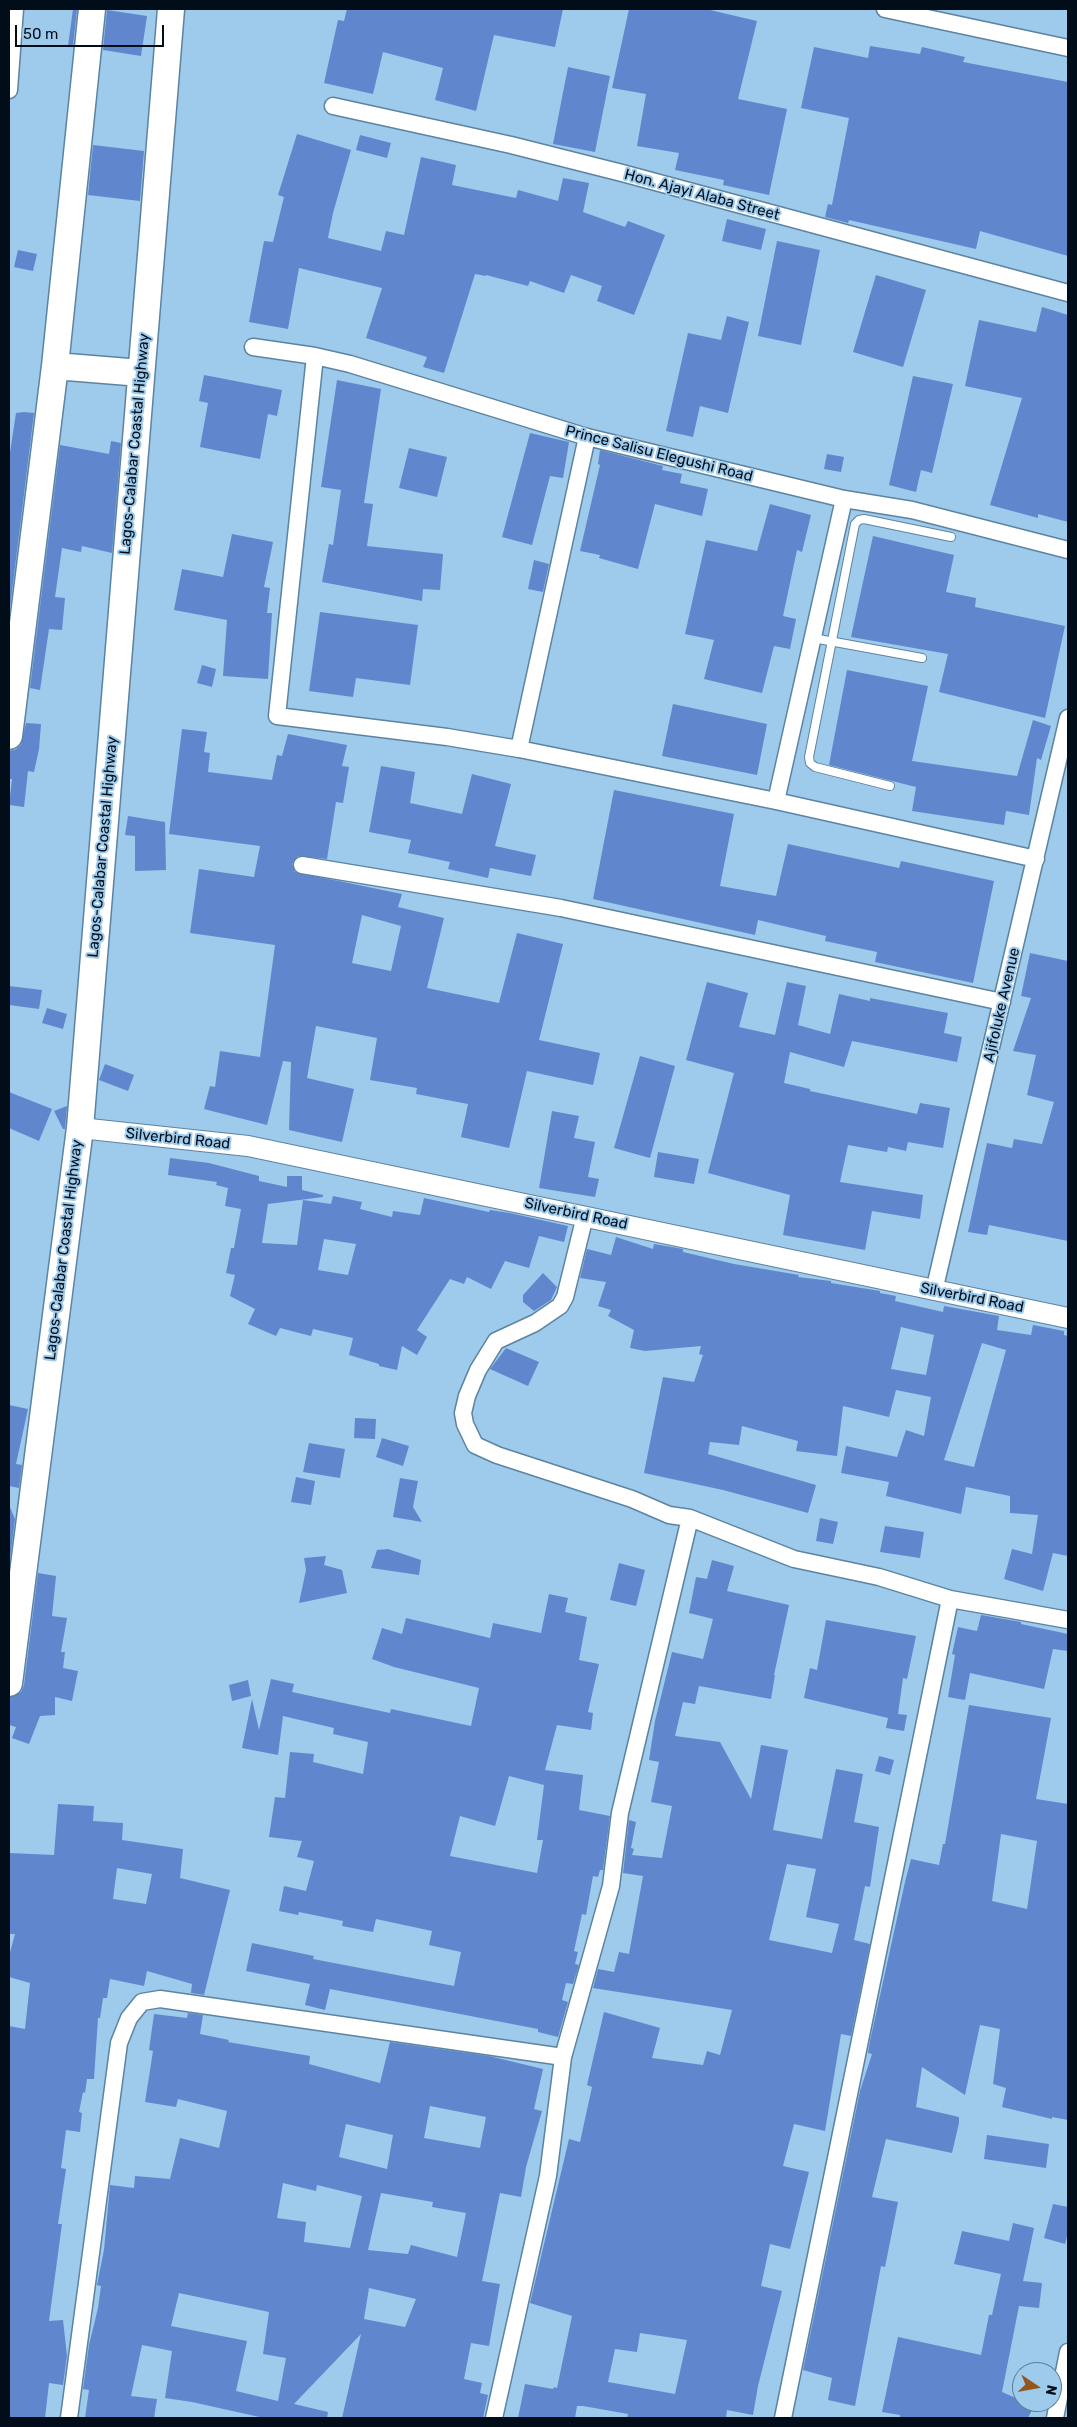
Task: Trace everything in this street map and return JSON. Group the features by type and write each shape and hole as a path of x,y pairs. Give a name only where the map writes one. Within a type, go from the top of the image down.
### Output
{"highway":[{"path":"9,736 54,366 92,9"},
{"name":"Lagos-Calabar Coastal Highway","path":"9,1683 80,1128 172,9"},
{"path":"54,366 141,373"}],"street":[{"path":"9,90 16,9"},
{"path":"885,9 1068,48"},
{"name":"Hon. Ajayi Alaba Street","path":"333,106 511,145 622,173 1068,293"},
{"name":"Prince Salisu Elegushi Road","path":"253,347 316,356 350,364 588,437 844,499 912,510 1068,550"},
{"path":"316,356 278,716 447,737 519,749 776,802 1036,859"},
{"path":"519,749 588,437"},
{"path":"776,802 844,499"},
{"name":"Ajifoluke Avenue","path":"934,1291 1068,718"},
{"path":"302,865 561,908 1002,1002"},
{"name":"Silverbird Road","path":"80,1128 248,1146 1068,1318"},
{"path":"585,1216 565,1297 560,1306 535,1323 496,1341 478,1370 467,1396 463,1413 464,1424 475,1446 586,1483 669,1514 690,1518 794,1559 879,1577 950,1599 1068,1620"},
{"path":"494,2418 548,2176 563,2057 611,1886 620,1813 690,1518"},
{"path":"783,2418 950,1599"},
{"path":"69,2418 119,2042 129,2018 142,2002 160,1999 563,2057"},
{"path":"1054,2418 1068,2352"}],"lane":[{"path":"890,786 815,767 810,763 809,757 855,524 858,520 864,519 951,537"},
{"path":"813,638 922,658"}],"building":[{"path":"73,9 77,9 73,46 68,46"},
{"path":"347,9 563,9 555,47 494,35 476,111 435,100 443,68 383,52 373,94 324,83 338,20 344,21"},
{"path":"629,9 710,10 757,21 738,99 787,109 769,195 723,185 724,180 675,170 679,153 637,146 646,94 612,88"},
{"path":"107,10 147,16 141,56 103,50"},
{"path":"870,46 920,54 922,47 965,57 963,62 1068,82 1068,256 980,231 976,249 849,220 848,223 825,217 828,204 832,205 849,118 801,108 814,47 868,58"},
{"path":"568,67 610,76 595,152 553,144"},
{"path":"297,134 351,150 328,238 381,251 386,231 404,235 421,157 456,165 452,185 516,198 518,190 558,201 563,178 589,183 583,212 625,227 628,221 665,235 634,315 597,301 602,286 571,275 564,293 530,281 528,286 475,274 444,373 423,367 427,357 366,338 382,288 299,268 288,329 249,322 264,241 273,242 284,197 278,195"},
{"path":"360,135 391,143 387,158 356,150"},
{"path":"93,145 144,151 140,201 88,195"},
{"path":"727,219 766,229 761,250 722,241"},
{"path":"777,241 820,250 801,345 758,336"},
{"path":"18,250 37,254 33,271 14,267"},
{"path":"876,275 926,290 903,367 853,352"},
{"path":"1042,307 1068,315 1068,522 1038,514 1038,518 990,505 1022,398 965,386 979,320 1036,332"},
{"path":"727,316 749,322 728,413 700,406 693,437 666,431 688,333 721,340"},
{"path":"204,375 282,390 277,416 268,414 260,459 200,447 208,403 199,401"},
{"path":"913,376 953,384 932,473 921,470 916,492 889,485"},
{"path":"337,380 381,389 364,503 373,504 367,546 443,554 440,590 423,589 422,601 322,582 329,544 333,545 341,490 321,487"},
{"path":"16,413 34,413 9,616 9,459"},
{"path":"530,433 569,442 563,478 550,476 532,545 502,537"},
{"path":"111,441 121,443 112,553 82,546 81,552 62,548 55,597 65,598 62,630 49,629 40,690 30,688 60,445 109,454"},
{"path":"409,448 447,457 437,497 399,488"},
{"path":"600,450 663,466 662,470 682,474 680,483 708,489 702,516 655,504 638,569 599,558 600,555 580,551 600,465 598,464"},
{"path":"827,454 844,457 841,472 824,469"},
{"path":"770,504 811,515 802,552 797,550 783,616 796,619 790,649 774,646 762,693 704,679 714,640 685,634 706,540 757,551"},
{"path":"232,534 273,542 264,587 270,588 267,613 272,613 268,679 223,676 227,620 174,610 182,569 223,577"},
{"path":"873,536 954,555 946,592 976,598 975,607 1065,626 1045,718 939,692 948,654 851,637"},
{"path":"534,560 549,564 543,592 528,589"},
{"path":"320,612 418,625 410,685 356,678 353,697 309,691"},
{"path":"202,665 216,669 212,687 197,683"},
{"path":"847,670 928,686 912,761 1017,776 1033,720 1051,726 1041,760 1037,758 1029,815 1006,811 1004,825 912,811 916,787 829,765"},
{"path":"673,704 767,724 757,775 662,756"},
{"path":"26,723 41,724 39,749 34,772 28,771 24,807 9,805 12,779 9,779 9,751 15,750 21,745"},
{"path":"182,729 207,732 204,752 210,753 208,772 272,780 277,755 282,756 288,734 347,745 342,766 349,767 343,803 336,802 327,859 298,856 292,864 295,872 402,894 398,907 444,918 427,988 499,1003 517,933 563,944 539,1040 600,1053 593,1085 527,1071 509,1148 461,1137 468,1104 416,1094 417,1088 370,1080 377,1038 316,1026 307,1078 354,1089 342,1142 289,1130 291,1062 283,1061 267,1125 204,1109 210,1086 215,1087 220,1051 260,1057 275,945 190,933 199,869 254,877 260,846 169,834","holes":["362,915 401,926 391,971 352,963"]},
{"path":"381,766 415,772 410,803 462,814 472,774 511,784 495,846 536,855 531,876 490,868 488,878 448,869 450,862 408,853 411,840 369,832"},
{"path":"614,790 734,814 720,886 776,896 788,844 899,868 901,861 994,881 973,983 875,962 877,952 825,941 826,936 758,920 755,935 593,899"},
{"path":"128,816 165,822 166,870 135,871 135,836 125,835"},
{"path":"1030,953 1068,961 1068,1241 989,1225 987,1235 968,1232 987,1143 1012,1148 1014,1139 1042,1144 1054,1102 1027,1095 1036,1055 1013,1051 1031,998 1021,996"},
{"path":"707,982 748,993 739,1027 775,1035 787,982 806,986 798,1025 830,1034 839,994 870,1001 870,998 948,1013 944,1033 962,1037 957,1062 852,1041 844,1067 790,1052 784,1083 810,1089 810,1091 917,1114 920,1103 950,1108 943,1148 908,1142 906,1151 888,1147 887,1152 848,1145 840,1182 923,1195 920,1219 872,1211 865,1250 783,1235 790,1195 708,1173 734,1073 686,1060"},
{"path":"9,986 42,990 39,1009 9,1005"},
{"path":"47,1008 67,1014 63,1029 42,1023"},
{"path":"640,1056 675,1066 650,1158 614,1148"},
{"path":"105,1064 134,1075 128,1091 99,1080"},
{"path":"9,1092 52,1109 39,1141 9,1128"},
{"path":"67,1106 65,1129 63,1129 54,1111"},
{"path":"552,1111 579,1116 574,1138 595,1142 588,1177 599,1179 595,1197 539,1188"},
{"path":"658,1152 699,1159 694,1184 654,1177"},
{"path":"170,1158 209,1163 259,1176 259,1181 287,1187 287,1176 302,1176 302,1190 323,1195 323,1197 268,1204 262,1243 297,1245 303,1200 331,1204 333,1196 362,1202 360,1209 392,1217 393,1211 420,1215 424,1198 489,1212 490,1210 510,1213 568,1226 564,1242 539,1236 529,1268 505,1261 491,1289 467,1277 464,1284 450,1279 417,1330 427,1337 417,1355 402,1346 397,1370 379,1366 379,1364 349,1355 353,1338 313,1329 311,1336 280,1328 276,1336 248,1324 255,1309 230,1296 235,1275 226,1273 231,1248 234,1248 241,1209 225,1206 228,1188 216,1185 217,1182 168,1175","holes":["324,1239 356,1244 348,1275 318,1270"]},
{"path":"616,1237 653,1249 654,1244 683,1249 683,1252 734,1264 880,1291 880,1293 896,1296 895,1301 943,1312 944,1306 999,1316 997,1330 1031,1335 1033,1325 1064,1331 1064,1335 1068,1336 1068,1556 1053,1553 1043,1591 1004,1579 1012,1549 1032,1554 1038,1515 1010,1513 1010,1496 966,1487 961,1514 886,1496 889,1482 841,1473 846,1446 897,1457 906,1430 924,1436 931,1397 896,1390 889,1417 843,1406 837,1456 796,1451 798,1441 742,1426 739,1445 710,1442 708,1454 816,1485 808,1513 723,1490 644,1473 663,1377 694,1382 703,1355 699,1354 701,1346 645,1351 630,1348 634,1330 608,1316 611,1310 598,1306 606,1282 580,1278 587,1249 611,1255","holes":["901,1327 934,1335 926,1375 891,1369","982,1343 1006,1350 974,1467 944,1460"]},
{"path":"543,1273 557,1287 551,1300 534,1311 523,1302 523,1295"},
{"path":"506,1348 539,1362 528,1386 490,1369"},
{"path":"9,1405 28,1409 16,1464 22,1465 19,1488 9,1486"},
{"path":"355,1418 376,1419 375,1439 354,1438"},
{"path":"382,1438 409,1446 403,1466 376,1457"},
{"path":"309,1443 345,1449 340,1478 303,1472"},
{"path":"296,1477 315,1481 311,1505 291,1502"},
{"path":"400,1478 418,1481 413,1507 422,1522 393,1517"},
{"path":"9,1505 15,1519 9,1567"},
{"path":"820,1518 838,1522 833,1544 816,1541"},
{"path":"885,1526 924,1532 920,1558 880,1552"},
{"path":"388,1549 421,1560 419,1575 371,1568 377,1550"},
{"path":"326,1556 324,1565 342,1570 347,1593 299,1603 306,1570 304,1558"},
{"path":"712,1560 734,1566 727,1591 789,1605 774,1675 771,1699 699,1686 695,1704 683,1702 675,1736 720,1742 751,1799 761,1745 788,1750 773,1830 822,1839 836,1769 863,1774 854,1822 879,1827 870,1887 865,1886 854,1940 870,1944 851,2036 841,2034 825,2131 794,2124 783,2166 809,2172 790,2249 770,2244 761,2286 782,2291 758,2386 753,2415 727,2410 726,2418 627,2418 628,2414 577,2406 575,2418 518,2418 525,2384 557,2388 572,2316 530,2303 569,2139 580,2142 592,2087 587,2085 604,2012 660,2028 652,2058 703,2065 707,2051 720,2055 732,2010 593,1988 598,1969 614,1972 619,1952 629,1954 643,1876 623,1873 629,1820 636,1822 631,1848 634,1849 632,1855 662,1858 672,1806 651,1802 659,1762 649,1760 655,1721 672,1652 703,1659 713,1619 689,1613 696,1577 707,1579","holes":["787,1864 816,1869 806,1917 839,1924 832,1953 769,1940","640,2333 687,2340 675,2394 608,2382 615,2349 637,2352"]},
{"path":"619,1563 645,1570 636,1606 610,1600"},
{"path":"38,1573 56,1576 52,1616 67,1618 61,1652 65,1652 63,1668 78,1671 72,1701 55,1697 55,1715 40,1716 29,1744 12,1738 16,1727 9,1725 9,1698 21,1692 24,1685"},
{"path":"549,1594 568,1598 565,1612 587,1617 579,1660 599,1664 588,1712 593,1713 591,1730 557,1725 545,1770 583,1775 579,1810 610,1816 603,1870 600,1870 598,1877 593,1876 586,1915 582,1914 574,1951 578,1952 575,1964 579,1965 573,1984 566,1983 562,2000 568,2002 558,2037 538,2032 538,2029 330,1989 325,2010 305,2005 310,1984 246,1971 252,1943 314,1956 313,1959 454,1986 461,1952 429,1945 432,1931 376,1919 373,1932 342,1926 343,1921 299,1912 298,1915 279,1911 284,1886 306,1891 314,1861 297,1857 302,1841 269,1837 275,1797 285,1798 290,1752 314,1754 313,1762 363,1774 368,1742 333,1734 334,1728 283,1716 278,1755 242,1748 252,1699 259,1730 271,1679 294,1684 292,1692 390,1713 391,1709 471,1726 479,1688 394,1667 372,1659 382,1628 402,1634 406,1618 490,1638 493,1623 541,1633","holes":["509,1776 544,1785 537,1840 543,1840 537,1873 450,1856 460,1816 495,1826"]},
{"path":"981,1615 1021,1622 1021,1624 1068,1634 1068,1651 1053,1649 1044,1689 970,1673 965,1700 948,1697 955,1655 952,1654 958,1627 977,1631"},
{"path":"826,1620 916,1636 907,1679 903,1678 898,1714 907,1715 904,1731 886,1728 888,1718 804,1698 810,1668 817,1670"},
{"path":"248,1680 251,1696 232,1701 229,1685"},
{"path":"969,1705 1051,1718 1036,1799 1068,1804 1068,2120 1052,2117 1052,2119 1002,2107 1006,2088 993,2084 1000,2029 980,2025 965,2095 922,2067 916,2107 959,2117 959,2123 952,2153 886,2139 872,2197 898,2202 885,2267 881,2266 855,2406 828,2400 832,2378 803,2370 860,2091 872,2054 868,2053 870,2041 911,1859 939,1865 943,1844 945,1844","holes":["1001,1834 1037,1841 1027,1909 992,1901"]},
{"path":"879,1756 894,1760 890,1775 875,1771"},
{"path":"58,1804 94,1806 93,1821 123,1823 122,1840 183,1849 180,1878 230,1890 204,1995 191,1993 192,1984 147,1971 144,1986 110,1979 107,1998 103,1998 100,2018 98,2018 94,2079 87,2079 85,2093 83,2092 79,2112 82,2113 80,2132 66,2130 61,2168 66,2169 58,2224 62,2224 49,2321 63,2320 67,2356 63,2385 49,2383 45,2418 9,2418 9,2026 25,2029 30,1983 9,1977 9,1956 15,1934 9,1934 9,1853 54,1855","holes":["117,1868 152,1874 146,1904 113,1899"]},
{"path":"188,2013 203,2015 200,2034 229,2040 228,2042 310,2056 309,2064 380,2083 390,2042 489,2056 543,2069 534,2109 542,2111 526,2167 521,2197 500,2193 482,2281 500,2284 489,2346 471,2343 464,2379 482,2383 480,2393 488,2395 483,2418 342,2418 361,2334 294,2404 328,2412 327,2418 264,2418 165,2398 172,2351 142,2345 131,2396 157,2399 154,2418 85,2418 89,2390 83,2389 89,2345 101,2286 97,2285 104,2250 110,2185 134,2188 135,2176 170,2179 180,2138 219,2148 227,2111 178,2099 176,2107 145,2102 153,2051 149,2050 154,2014 187,2018","holes":["430,2106 486,2117 480,2148 424,2138","346,2124 393,2135 387,2169 339,2157","283,2183 316,2191 317,2185 362,2196 350,2248 304,2242 306,2222 277,2218","381,2193 433,2202 432,2207 466,2213 457,2257 411,2245 408,2254 368,2250","369,2288 416,2299 405,2327 364,2319","179,2293 269,2312 263,2354 286,2358 278,2401 236,2391 247,2341 171,2326"]},
{"path":"987,2135 1049,2144 1046,2168 984,2159"},
{"path":"1053,2204 1068,2207 1068,2233 1065,2244 1044,2238"},
{"path":"1013,2223 1034,2228 1023,2281 1042,2283 1039,2308 1019,2306 1002,2392 1012,2396 1012,2412 1031,2412 1028,2418 900,2418 900,2415 882,2412 898,2337 981,2355 989,2315 992,2315 1001,2274 954,2264 962,2231 1009,2241"}]}
